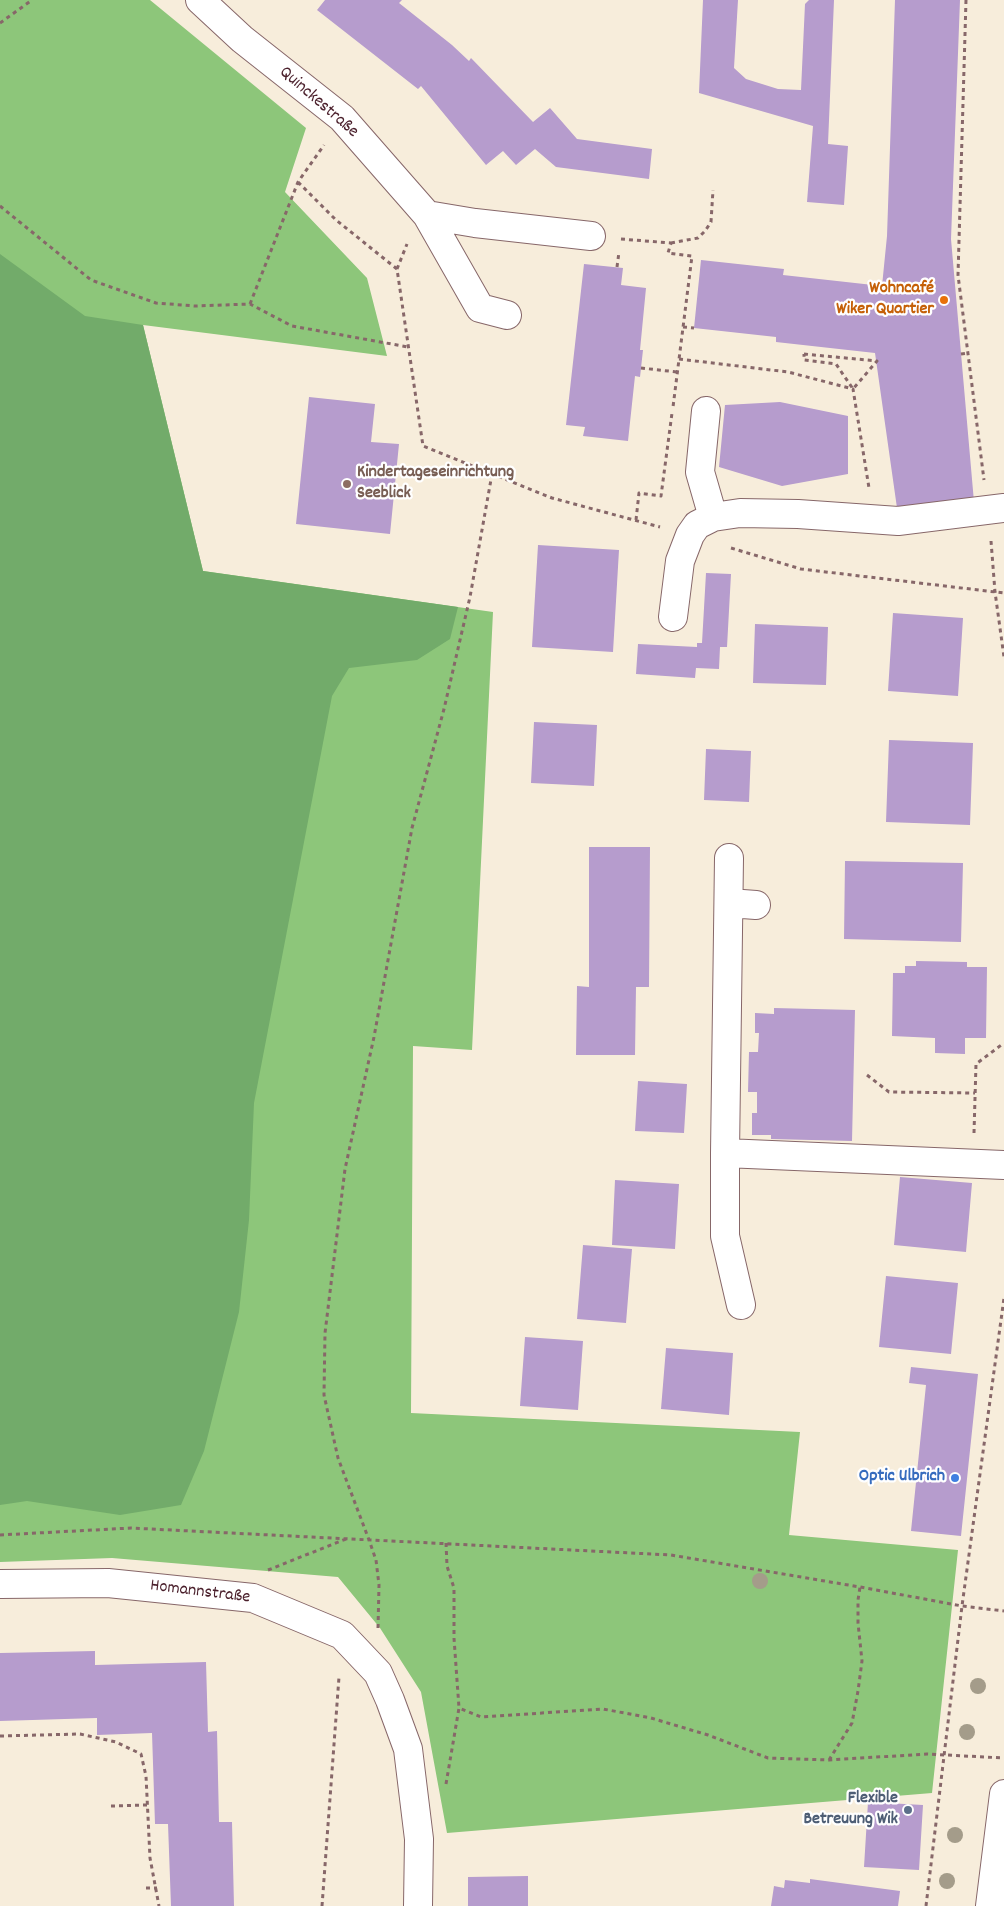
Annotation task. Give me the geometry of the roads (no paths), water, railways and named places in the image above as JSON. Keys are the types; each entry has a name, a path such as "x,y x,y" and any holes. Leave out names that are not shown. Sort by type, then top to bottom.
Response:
{"street":[{"name":"Quinckestraße","path":"203,2 242,39 342,118 424,211 480,308 507,315"},
{"path":"424,211 475,223 591,236"},
{"path":"706,411 700,472 713,516"},
{"path":"673,617 680,562 690,535 697,525 713,516 740,513 769,513 898,520 996,509"},
{"path":"730,858 725,1236 741,1305"},
{"path":"728,903 756,905"},
{"path":"725,1153 1004,1165"},
{"name":"Homannstraße","path":"0,1584 108,1583 253,1598 342,1635 378,1673 408,1749 419,1839 418,1906"},
{"path":"990,1906 1004,1794"}],"place":[{"name":"Wohncafé Wiker Quartier","path":"944,300"},
{"name":"Kindertageseinrichtung Seeblick","path":"347,484"},
{"name":"Optic Ulbrich","path":"955,1478"},
{"name":"Flexible Betreuung Wik","path":"908,1810"}]}
